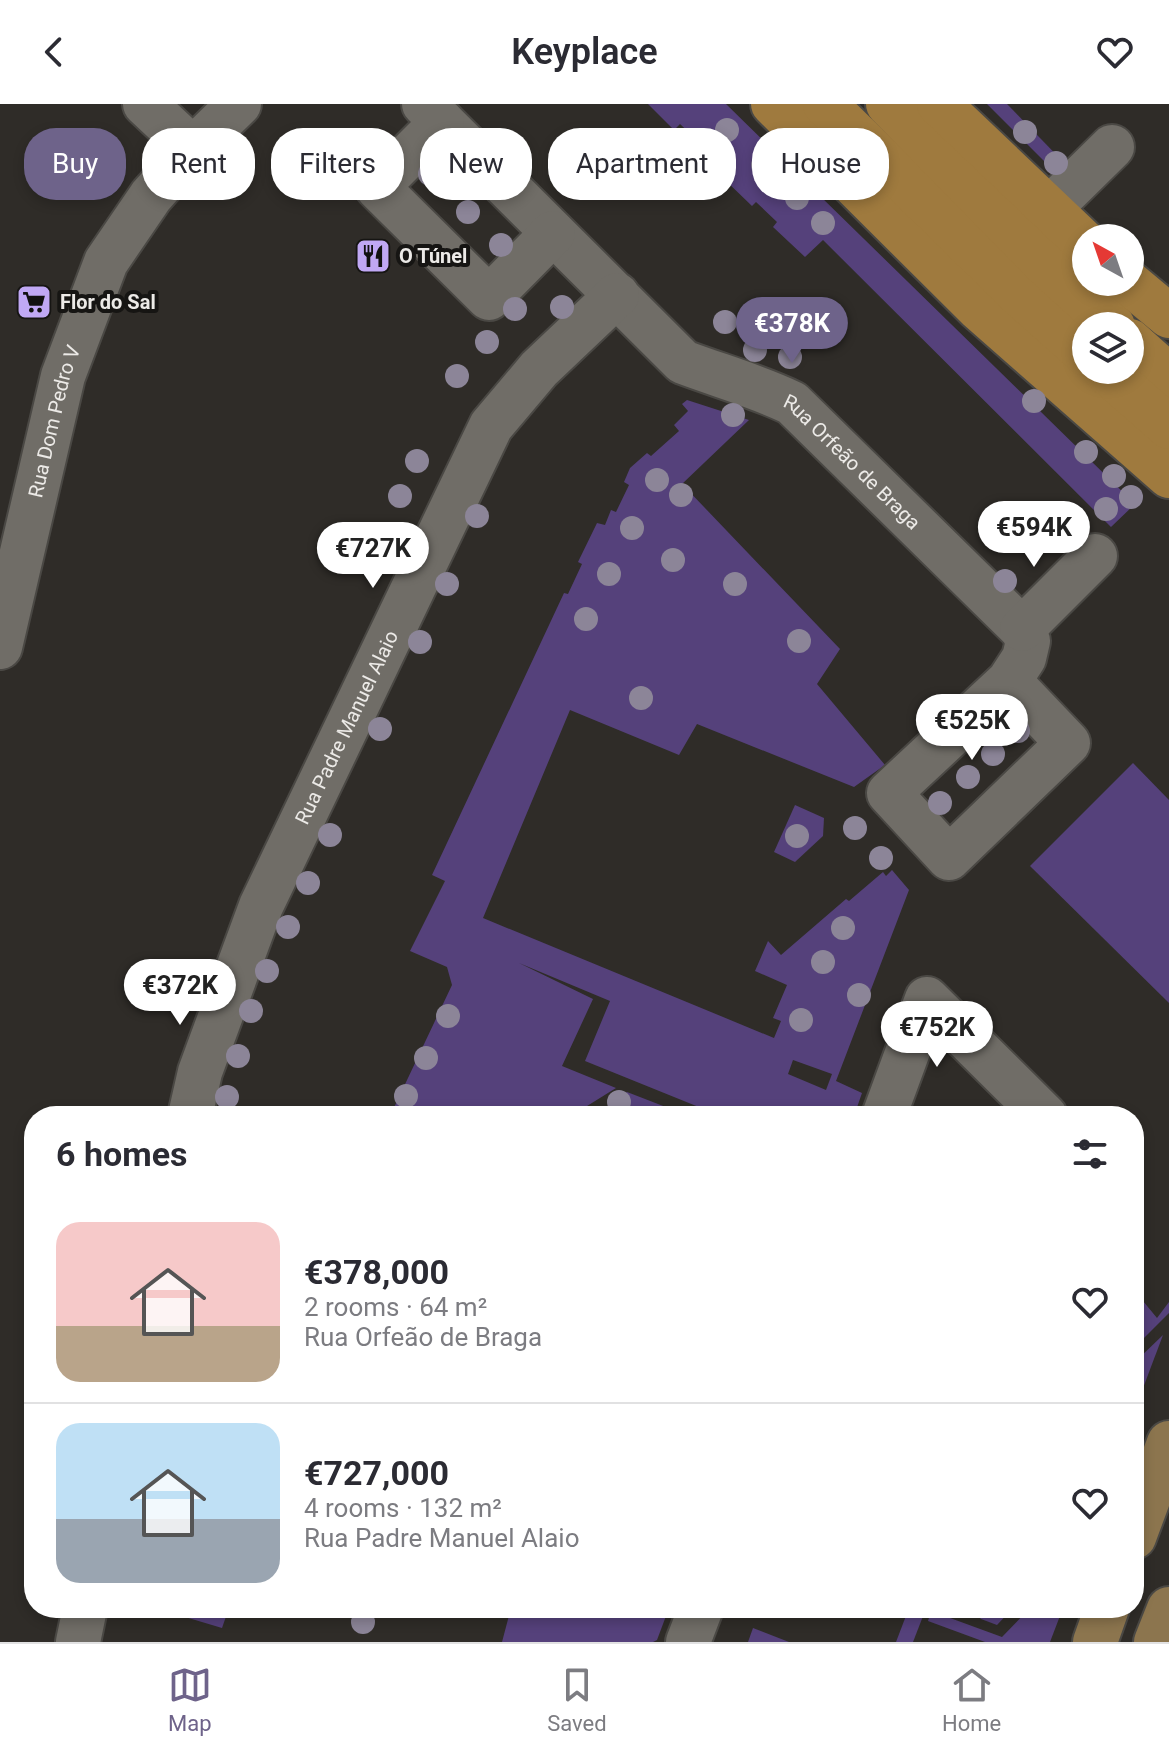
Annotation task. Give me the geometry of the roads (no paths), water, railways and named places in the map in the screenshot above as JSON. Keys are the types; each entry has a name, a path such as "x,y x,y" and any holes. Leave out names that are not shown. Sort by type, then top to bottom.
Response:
{"highway":[{"path":"773,104 978,308 1169,476"},
{"path":"825,104 1022,297 1072,342"},
{"path":"888,104 1046,265 1098,312"},
{"path":"939,104 1072,231"},
{"path":"1144,295 1169,316"},
{"path":"1144,354 1169,376"},
{"path":"1120,384 1169,427"}],"main road":[{"path":"1144,1511 1167,1450"},
{"path":"1156,1642 1169,1609"},
{"path":"1095,1642 1103,1618"}],"street":[{"path":"145,104 171,128"},
{"name":"Rua Dom Pedro V","path":"214,128 239,104"},
{"name":"Rua Orfeão de Braga","path":"553,233 489,298 377,187 433,113 683,362 759,387 792,403 1022,629"},
{"path":"1048,210 1112,147"},
{"name":"Rua Dom Pedro V","path":"0,647 63,376 106,262 148,200"},
{"name":"Rua Padre Manuel Alaio","path":"192,1106 200,1072 261,906 353,708 491,426 539,369 617,295"},
{"path":"1009,681 1068,743 949,858 889,793 928,744 1009,681 1024,658 1028,641 1022,629 1095,556"},
{"path":"888,1106 927,999 1035,1106"},
{"path":"78,1642 83,1618"},
{"path":"688,1642 697,1618"}],"place":[{"name":"O Túnel","path":"373,256"},
{"name":"Flor do Sal","path":"34,302"}]}
